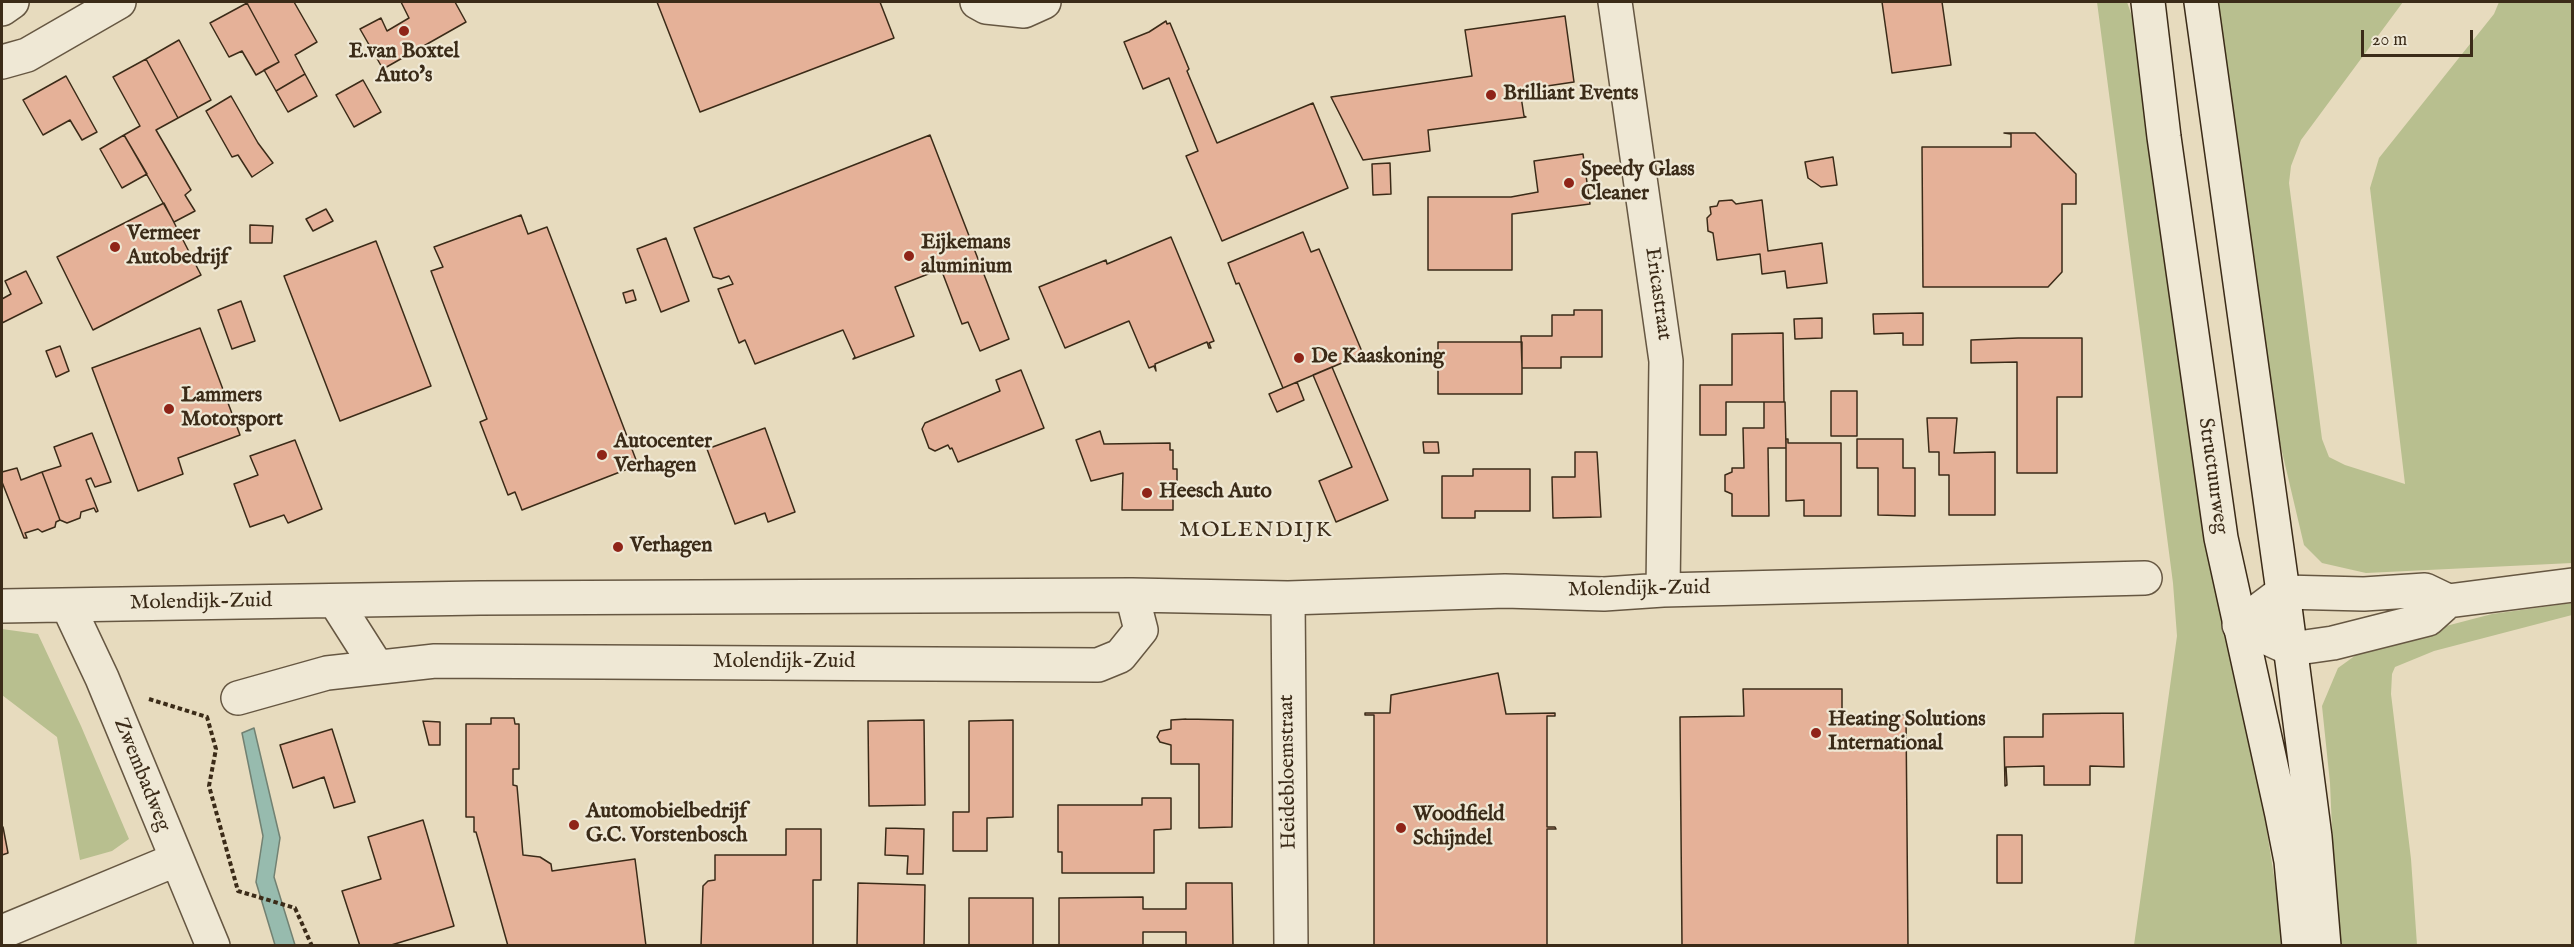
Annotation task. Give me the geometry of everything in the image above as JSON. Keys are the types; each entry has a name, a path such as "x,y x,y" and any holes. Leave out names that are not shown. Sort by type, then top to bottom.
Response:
{"street":[{"path":"2,9 12,2"},
{"path":"2,62 27,55 119,2"},
{"path":"977,2 986,7 1024,11 1044,2"},
{"name":"Ericastraat","path":"1615,2 1666,361 1663,590"},
{"name":"Structuurweg","path":"2148,2 2164,137 2221,538 2239,625 2269,748 2289,849 2299,945"},
{"path":"2201,2 2283,592 2315,837 2325,945"},
{"name":"Molendijk-Zuid","path":"2,606 1132,595 1288,598 1505,591 1604,594 1663,590 2145,578"},
{"path":"2448,601 2428,619 2333,643 2290,649 2239,625 2283,592 2364,594 2425,590 2448,601 2572,585"},
{"name":"Molendijk-Zuid","path":"238,698 327,673 435,661 1098,665 1120,656 1141,630 1132,595"},
{"name":"Heidebloemstraat","path":"1288,598 1291,945"},
{"path":"335,601 377,667"},
{"name":"Zwembadweg","path":"68,606 102,678 175,860 213,945"},
{"path":"2,932 175,860"}],"path":[{"path":"102,678 146,698 207,717 216,749 208,786 238,891 295,908 312,945"}],"green space":[{"path":"2097,2 2127,2 2142,45 2285,945 2134,945 2177,636 2173,583"},
{"path":"2218,2 2403,2 2301,140 2291,166 2289,183 2322,439 2329,457 2345,465 2405,484 2370,188 2379,158 2494,14 2499,2 2572,2 2572,563 2366,573 2322,563 2304,545 2279,439"},
{"path":"2572,603 2572,615 2434,651 2395,667 2392,674 2391,694 2411,859 2417,945 2337,945 2330,783 2322,706 2338,668 2363,650 2400,638 2492,614"},
{"path":"2,629 38,634 81,726 129,839 112,851 80,860 57,737 2,695"}],"water":[{"path":"254,728 280,838 274,877 295,945 275,945 256,882 263,836 242,733"}],"building":[{"path":"294,2 317,42 295,55 305,74 276,91 264,70 279,62 247,3"},
{"path":"401,2 455,2 466,22 383,69 360,29 381,18 387,31 409,18"},
{"path":"657,2 880,2 894,38 700,112"},
{"path":"1882,2 1942,2 1951,65 1892,73"},
{"path":"247,3 279,62 256,75 242,51 229,57 210,23"},
{"path":"1565,16 1574,82 1520,90 1526,117 1428,130 1430,151 1363,160 1331,97 1472,76 1465,30"},
{"path":"1166,21 1167,24 1170,23 1217,143 1313,103 1348,188 1222,241 1186,156 1198,151 1169,78 1143,89 1124,42 1149,32"},
{"path":"179,40 211,100 178,118 146,59"},
{"path":"146,59 178,118 156,130 191,190 185,195 195,211 174,222 124,135 140,126 113,77"},
{"path":"305,74 317,96 288,112 276,91"},
{"path":"66,76 97,132 82,140 70,120 43,135 23,100"},
{"path":"363,80 381,112 354,127 336,95"},
{"path":"231,96 258,143 273,163 252,177 238,155 232,157 206,111"},
{"path":"2004,133 2035,133 2076,174 2076,204 2062,204 2062,272 2048,287 1923,287 1922,147 2011,147 2011,134"},
{"path":"124,135 147,174 122,188 100,149"},
{"path":"930,135 1009,339 980,351 968,322 962,324 941,269 895,287 914,336 853,359 855,357 843,330 755,364 745,340 739,343 718,289 733,284 729,276 721,279 713,277 694,228"},
{"path":"1583,154 1590,204 1512,214 1512,270 1428,270 1428,197 1511,197 1538,192 1534,161"},
{"path":"1833,157 1837,185 1821,187 1808,178 1805,162"},
{"path":"1390,163 1391,194 1373,195 1372,164"},
{"path":"1732,200 1736,204 1762,200 1768,251 1822,243 1827,283 1787,288 1785,271 1762,274 1760,254 1717,260 1713,233 1708,231 1707,218 1711,214 1710,207 1717,206 1719,201"},
{"path":"164,203 201,275 93,330 57,257"},
{"path":"326,209 333,221 313,231 306,219"},
{"path":"521,215 528,234 547,227 638,465 522,510 515,492 508,495 480,422 487,419 431,271 443,267 434,247"},
{"path":"250,225 273,226 272,243 250,243"},
{"path":"1303,232 1311,252 1319,249 1363,354 1283,388 1239,283 1236,284 1228,263"},
{"path":"1171,237 1214,341 1209,343 1211,348 1207,342 1155,364 1156,371 1154,366 1149,368 1129,321 1065,348 1039,287 1106,260 1107,264"},
{"path":"666,238 689,301 661,312 637,249"},
{"path":"376,241 431,386 340,421 284,276"},
{"path":"26,271 42,303 2,323 2,299 11,294 5,281"},
{"path":"633,290 636,300 626,303 623,293"},
{"path":"241,301 255,341 232,349 218,310"},
{"path":"1574,310 1602,310 1602,357 1561,357 1561,368 1522,368 1521,336 1552,336 1552,315 1574,315"},
{"path":"1923,313 1923,345 1903,345 1903,333 1874,334 1873,314"},
{"path":"1822,318 1822,338 1795,339 1794,319"},
{"path":"200,328 240,435 178,458 183,474 138,491 92,368"},
{"path":"1783,333 1784,402 1726,402 1726,435 1700,435 1700,385 1732,385 1732,334"},
{"path":"2082,338 2082,397 2057,397 2057,473 2017,473 2017,362 1971,363 1971,340"},
{"path":"1438,342 1522,342 1522,394 1438,394"},
{"path":"60,346 69,371 56,377 46,351"},
{"path":"1332,367 1388,500 1336,522 1319,481 1352,467 1313,375"},
{"path":"1021,370 1044,428 958,462 952,448 950,449 948,445 935,451 929,448 922,429 925,423 1000,391 996,380"},
{"path":"1297,382 1304,400 1277,412 1269,394"},
{"path":"1831,391 1857,391 1857,436 1831,436"},
{"path":"1764,402 1785,402 1786,448 1768,448 1769,516 1732,516 1732,494 1725,491 1725,475 1732,472 1732,468 1744,468 1743,428 1764,428"},
{"path":"1927,418 1957,418 1954,453 1995,452 1995,515 1949,515 1949,475 1939,475 1939,452 1929,452"},
{"path":"765,428 795,512 768,522 765,513 735,524 707,449"},
{"path":"1100,431 1104,444 1170,443 1170,450 1173,450 1173,469 1177,469 1177,491 1173,491 1173,510 1122,510 1123,473 1091,481 1076,440"},
{"path":"92,433 111,482 95,487 91,478 86,480 98,511 96,512 94,508 81,512 80,518 67,523 60,520 42,472 61,466 54,447"},
{"path":"1786,439 1788,443 1841,443 1841,516 1804,516 1804,500 1786,501"},
{"path":"1857,439 1903,439 1903,468 1915,468 1915,516 1878,515 1878,468 1857,468"},
{"path":"295,440 322,509 288,523 284,515 250,527 234,484 258,475 250,456"},
{"path":"1423,442 1438,442 1439,453 1424,453"},
{"path":"1575,452 1597,452 1601,517 1553,518 1552,477 1575,477"},
{"path":"17,468 21,480 42,472 60,520 56,522 55,527 42,532 38,529 25,533 27,538 24,538 2,482 2,472"},
{"path":"1473,469 1530,469 1530,511 1475,511 1475,518 1442,518 1442,476 1473,476"},
{"path":"1498,673 1506,714 1555,713 1555,716 1547,716 1547,827 1556,829 1547,829 1547,946 1374,946 1374,715 1365,715 1365,713 1390,713 1391,695"},
{"path":"1743,689 1842,689 1842,715 1906,715 1908,945 1935,946 1682,946 1680,717 1744,716"},
{"path":"2123,713 2124,767 2090,766 2090,785 2044,785 2044,766 2006,767 2007,785 2005,786 2004,737 2043,737 2043,714"},
{"path":"491,718 514,718 515,724 519,724 519,769 513,769 513,785 517,786 523,855 540,857 551,864 552,871 635,859 646,946 508,946 476,832 474,832 474,817 466,817 466,724 491,724"},
{"path":"924,720 925,805 869,806 868,721"},
{"path":"1013,720 1013,817 987,818 987,851 953,851 953,812 969,812 969,721"},
{"path":"1171,720 1233,720 1232,827 1199,828 1199,764 1171,764 1171,745 1160,742 1157,737 1160,731 1171,729"},
{"path":"423,721 440,722 440,745 429,745"},
{"path":"332,729 355,802 334,808 324,777 293,788 280,745"},
{"path":"1142,798 1171,798 1171,829 1154,830 1154,873 1062,873 1062,852 1058,852 1058,805 1142,805"},
{"path":"423,820 454,926 388,946 360,946 342,891 381,879 368,837"},
{"path":"2,828 8,853 2,855"},
{"path":"886,828 924,829 923,874 907,874 908,856 885,855"},
{"path":"786,829 821,829 821,880 813,880 813,946 701,946 703,886 708,881 715,880 715,855 786,855"},
{"path":"1997,835 2022,835 2022,883 1997,883"},
{"path":"858,883 925,885 924,946 857,946"},
{"path":"1186,883 1232,883 1233,946 1186,946 1186,932 1143,932 1143,946 1059,946 1059,898 1143,897 1143,909 1186,909"},
{"path":"969,898 1033,898 1033,946 969,946"}],"place":[{"name":"E.van Boxtel Auto's","path":"404,31"},
{"name":"Brilliant Events","path":"1491,95"},
{"name":"Speedy Glass Cleaner","path":"1569,183"},
{"name":"Vermeer Autobedrijf","path":"115,247"},
{"name":"Eijkemans aluminium","path":"909,256"},
{"name":"De Kaaskoning","path":"1299,358"},
{"name":"Lammers Motorsport","path":"169,409"},
{"name":"Autocenter Verhagen","path":"602,455"},
{"name":"Heesch Auto","path":"1147,493"},
{"name":"Verhagen","path":"618,547"},
{"name":"Heating Solutions International","path":"1816,733"},
{"name":"Automobielbedrijf G.C. Vorstenbosch","path":"574,825"},
{"name":"Woodfield Schijndel","path":"1401,828"}],"district":[{"name":"MOLENDIJK","path":"1256,531"}]}
